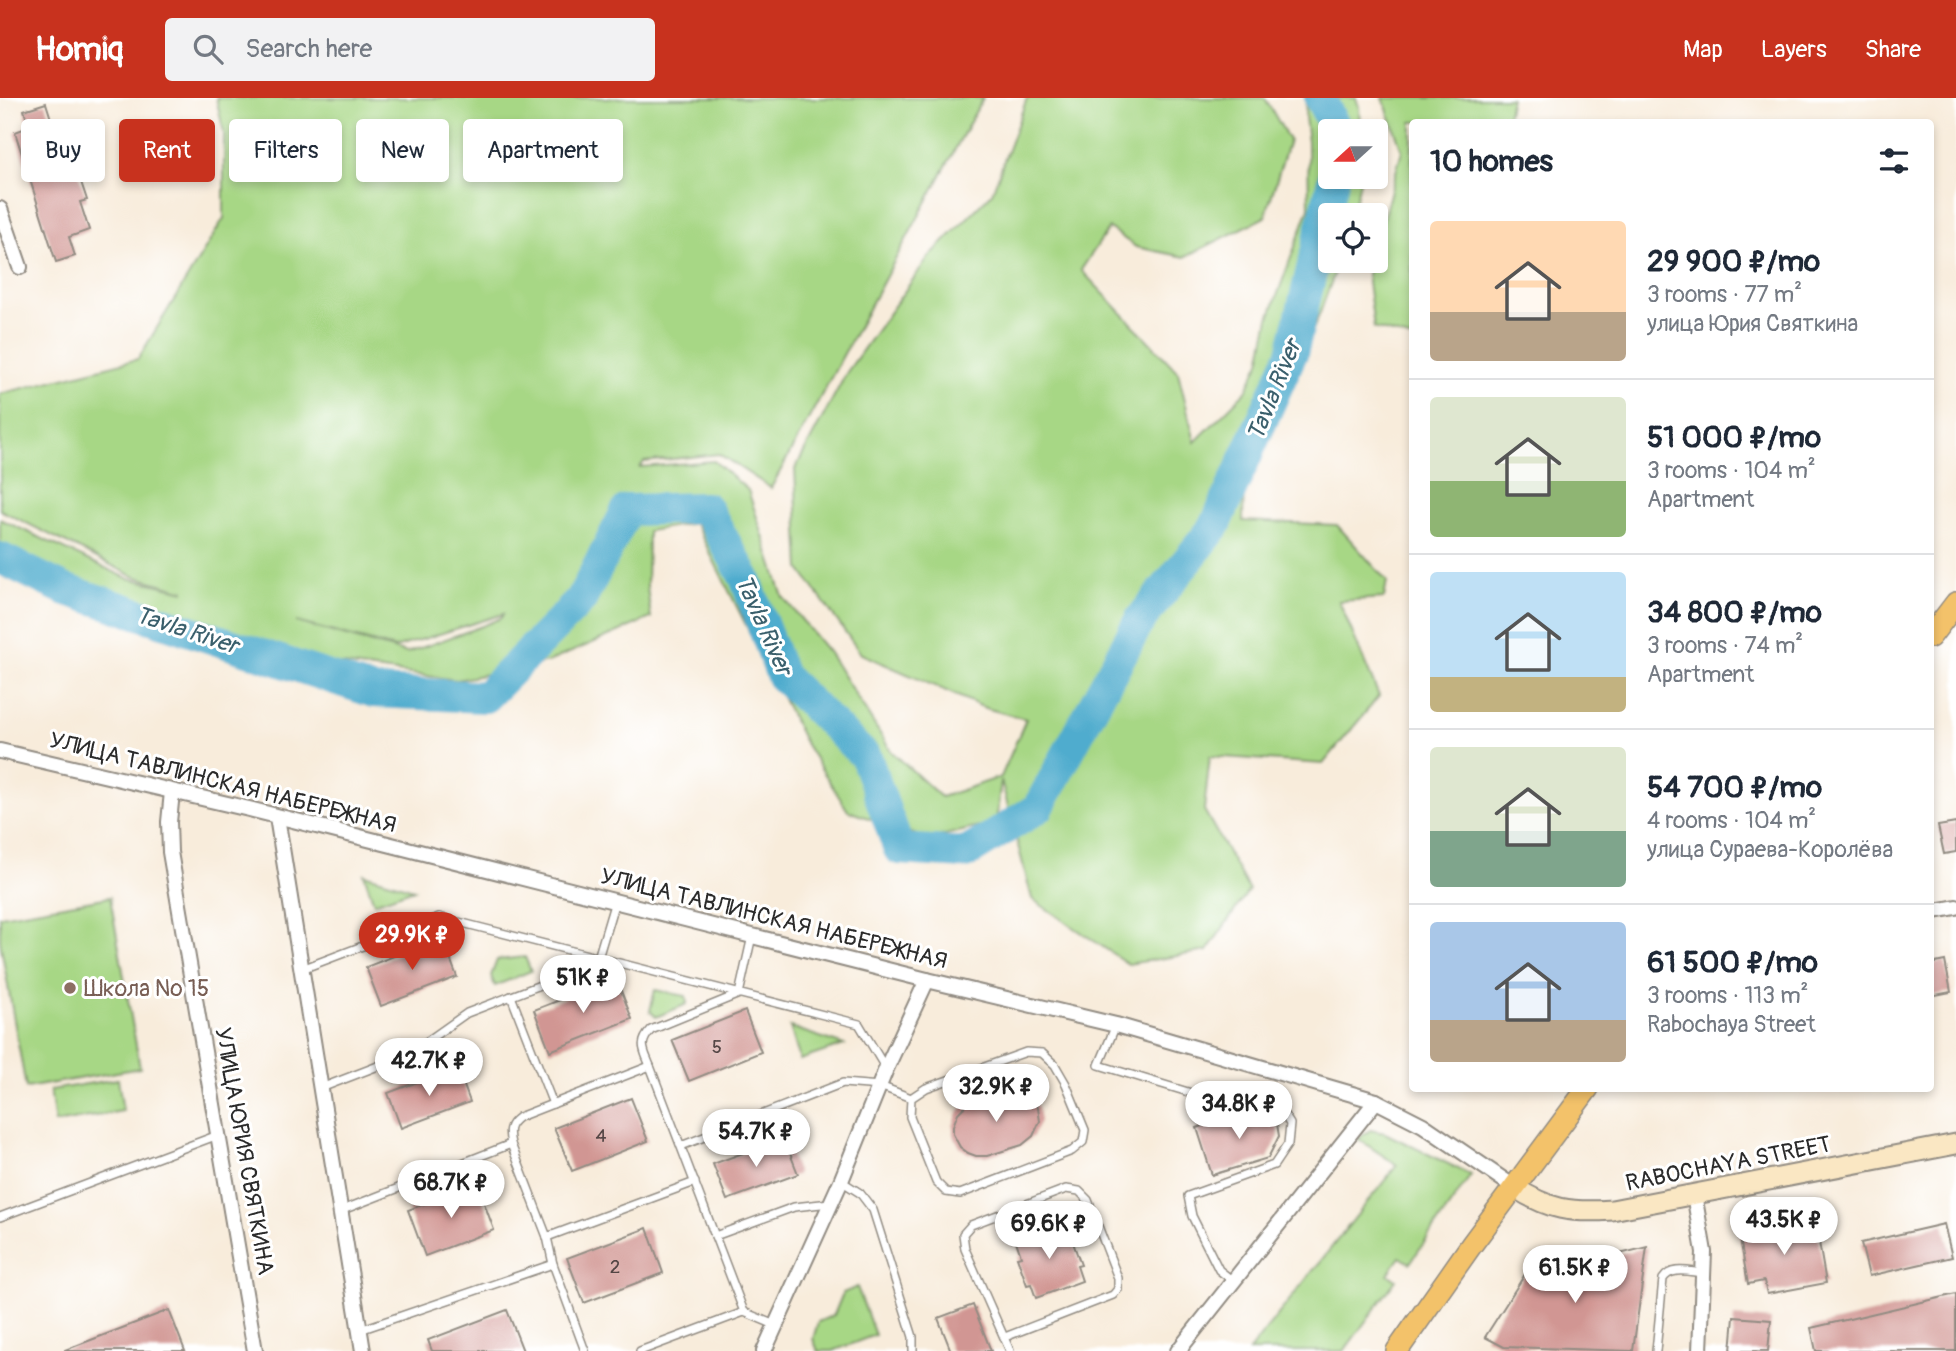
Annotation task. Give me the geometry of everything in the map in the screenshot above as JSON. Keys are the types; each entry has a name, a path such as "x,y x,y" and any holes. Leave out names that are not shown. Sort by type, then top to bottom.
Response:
{"main road":[{"path":"1934,632 1956,603"},
{"path":"1397,1351 1472,1244 1585,1092"}],"street":[{"path":"0,209 20,267"},
{"name":"УЛИЦА ТАВЛИНСКАЯ НАБЕРЕЖНАЯ","path":"0,751 1116,1024 1376,1101 1423,1125 1514,1187"},
{"name":"УЛИЦА ЮРИЯ СВЯТКИНА","path":"172,792 170,852 255,1351"},
{"path":"277,817 363,1351"},
{"path":"1934,911 1956,907"},
{"path":"764,1351 841,1181 886,1069 928,980"},
{"path":"1178,1351 1376,1101"},
{"name":"RABOCHAYA STREET","path":"1514,1187 1535,1202 1561,1210 1612,1210 1956,1144"},
{"path":"1694,1194 1702,1239 1704,1273 1700,1351"}],"lane":[{"path":"320,1088 409,1054 467,1013 581,968 598,958 615,901"},
{"path":"301,969 439,917 859,1024 886,1069"},
{"path":"739,994 752,936"},
{"path":"739,994 651,1030 643,1038 642,1047 744,1312"},
{"path":"512,996 553,1104"},
{"path":"1116,1024 1099,1065 1221,1102 1255,1097 1276,1102 1290,1125 1288,1144 1274,1165 1188,1196 1192,1216 1219,1270 1233,1281"},
{"path":"1026,1052 1042,1053 1055,1065 1066,1084 1085,1130 1083,1142 1072,1151 960,1194 946,1192 936,1182 910,1117 911,1098 926,1088 1026,1052"},
{"path":"585,1351 508,1131 510,1123 519,1117 650,1066"},
{"path":"681,1146 843,1083 880,1086 911,1098"},
{"path":"0,1217 219,1135"},
{"path":"340,1211 511,1144"},
{"path":"841,1181 860,1193 873,1210 913,1337 913,1351"},
{"path":"547,1237 695,1182"},
{"path":"1005,1337 1113,1295 1118,1289 1118,1278 1088,1200 1079,1191 1066,1189 971,1225 963,1234 965,1249 1010,1351"},
{"path":"715,1236 794,1207 831,1203"},
{"path":"360,1331 553,1264"},
{"path":"1656,1351 1665,1274 1671,1271 1704,1273"},
{"path":"640,1351 744,1312 775,1325"}],"green space":[{"path":"216,98 983,98 771,488 719,454 644,462 640,467 714,461 748,490 783,597 829,653 891,751 941,797 1001,777 1026,719 985,708 861,654 800,569 795,469 847,372 929,257 992,193 1027,98 1265,98 1289,140 1265,217 1185,257 1136,247 1109,228 1081,270 1178,372 1195,442 1246,391 1260,362 1269,318 1309,208 1306,98 1356,98 1360,119 1318,119 1318,189 1358,189 1355,203 1318,203 1318,273 1335,273 1268,436 1245,435 1243,521 1337,525 1387,581 1384,598 1339,601 1379,696 1323,764 1210,756 1204,810 1249,890 1207,951 1128,964 1032,899 1001,780 996,823 928,839 848,811 805,743 695,523 648,531 647,587 651,618 548,662 457,680 336,664 145,630 0,570 0,519 127,578 185,591 133,576 0,510 0,394 138,359 224,218 224,133","holes":["503,614 501,618 407,653 296,622 395,648"]},
{"path":"1383,98 1511,98 1507,119 1409,119 1409,338 1374,328 1367,274 1388,273 1387,203 1402,150"},
{"path":"364,874 414,889 374,903"},
{"path":"110,897 140,1068 26,1088 0,941 0,916"},
{"path":"525,957 531,971 495,986 491,976 497,960"},
{"path":"655,990 686,996 687,1004 656,1017 650,1011"},
{"path":"790,1027 844,1045 800,1060"},
{"path":"118,1079 123,1111 55,1123 50,1090"},
{"path":"1370,1130 1385,1133 1471,1175 1410,1263 1400,1257 1388,1274 1396,1280 1344,1351 1249,1351 1397,1165 1358,1139"},
{"path":"857,1287 875,1335 833,1351 818,1351 813,1339 818,1322 834,1315 843,1293"}],"building":[{"path":"46,103 51,119 27,119 24,110"},
{"path":"21,130 21,151 15,132"},
{"path":"31,182 81,182 87,200 80,202 89,230 69,237 75,256 56,262"},
{"path":"1956,823 1956,852 1944,854 1938,826"},
{"path":"442,937 457,977 381,1006 366,967"},
{"path":"1945,961 1951,992 1934,995 1934,963"},
{"path":"616,978 632,1019 550,1051 534,1010"},
{"path":"745,1011 761,1052 689,1081 672,1040"},
{"path":"457,1067 470,1102 401,1128 388,1093"},
{"path":"1011,1089 1031,1097 1038,1108 1040,1121 1033,1136 1022,1145 987,1156 976,1156 960,1147 953,1134 958,1113 966,1105"},
{"path":"631,1098 648,1141 572,1171 554,1128"},
{"path":"1253,1110 1266,1112 1277,1124 1279,1136 1268,1158 1212,1175 1197,1128"},
{"path":"784,1138 798,1174 727,1200 713,1164"},
{"path":"477,1184 494,1230 425,1256 408,1210"},
{"path":"1815,1219 1826,1283 1767,1294 1764,1281 1748,1284 1739,1233"},
{"path":"1062,1224 1067,1238 1071,1237 1081,1265 1077,1266 1082,1281 1036,1298 1031,1284 1027,1285 1017,1257 1021,1256 1016,1241"},
{"path":"1944,1224 1952,1257 1869,1276 1861,1243"},
{"path":"647,1228 663,1273 584,1303 567,1258"},
{"path":"1647,1247 1633,1351 1504,1347 1485,1337 1536,1257 1596,1260"},
{"path":"1956,1294 1956,1351 1816,1351 1811,1328"},
{"path":"973,1305 991,1351 951,1351 938,1318"},
{"path":"169,1310 185,1351 65,1351 65,1350"},
{"path":"507,1310 523,1351 432,1351 428,1340"},
{"path":"1734,1317 1771,1320 1768,1351 1731,1351"}],"waterway":[{"name":"Tavla River","path":"1320,98 1331,119"},
{"name":"Tavla River","path":"0,558 64,589 374,692 485,697 581,600 627,510 706,508 745,578 782,676 866,757 899,849 966,853 1038,808 1140,620 1215,526 1292,353 1331,189"}],"place":[{"name":"Школа № 15","path":"70,988"}]}
